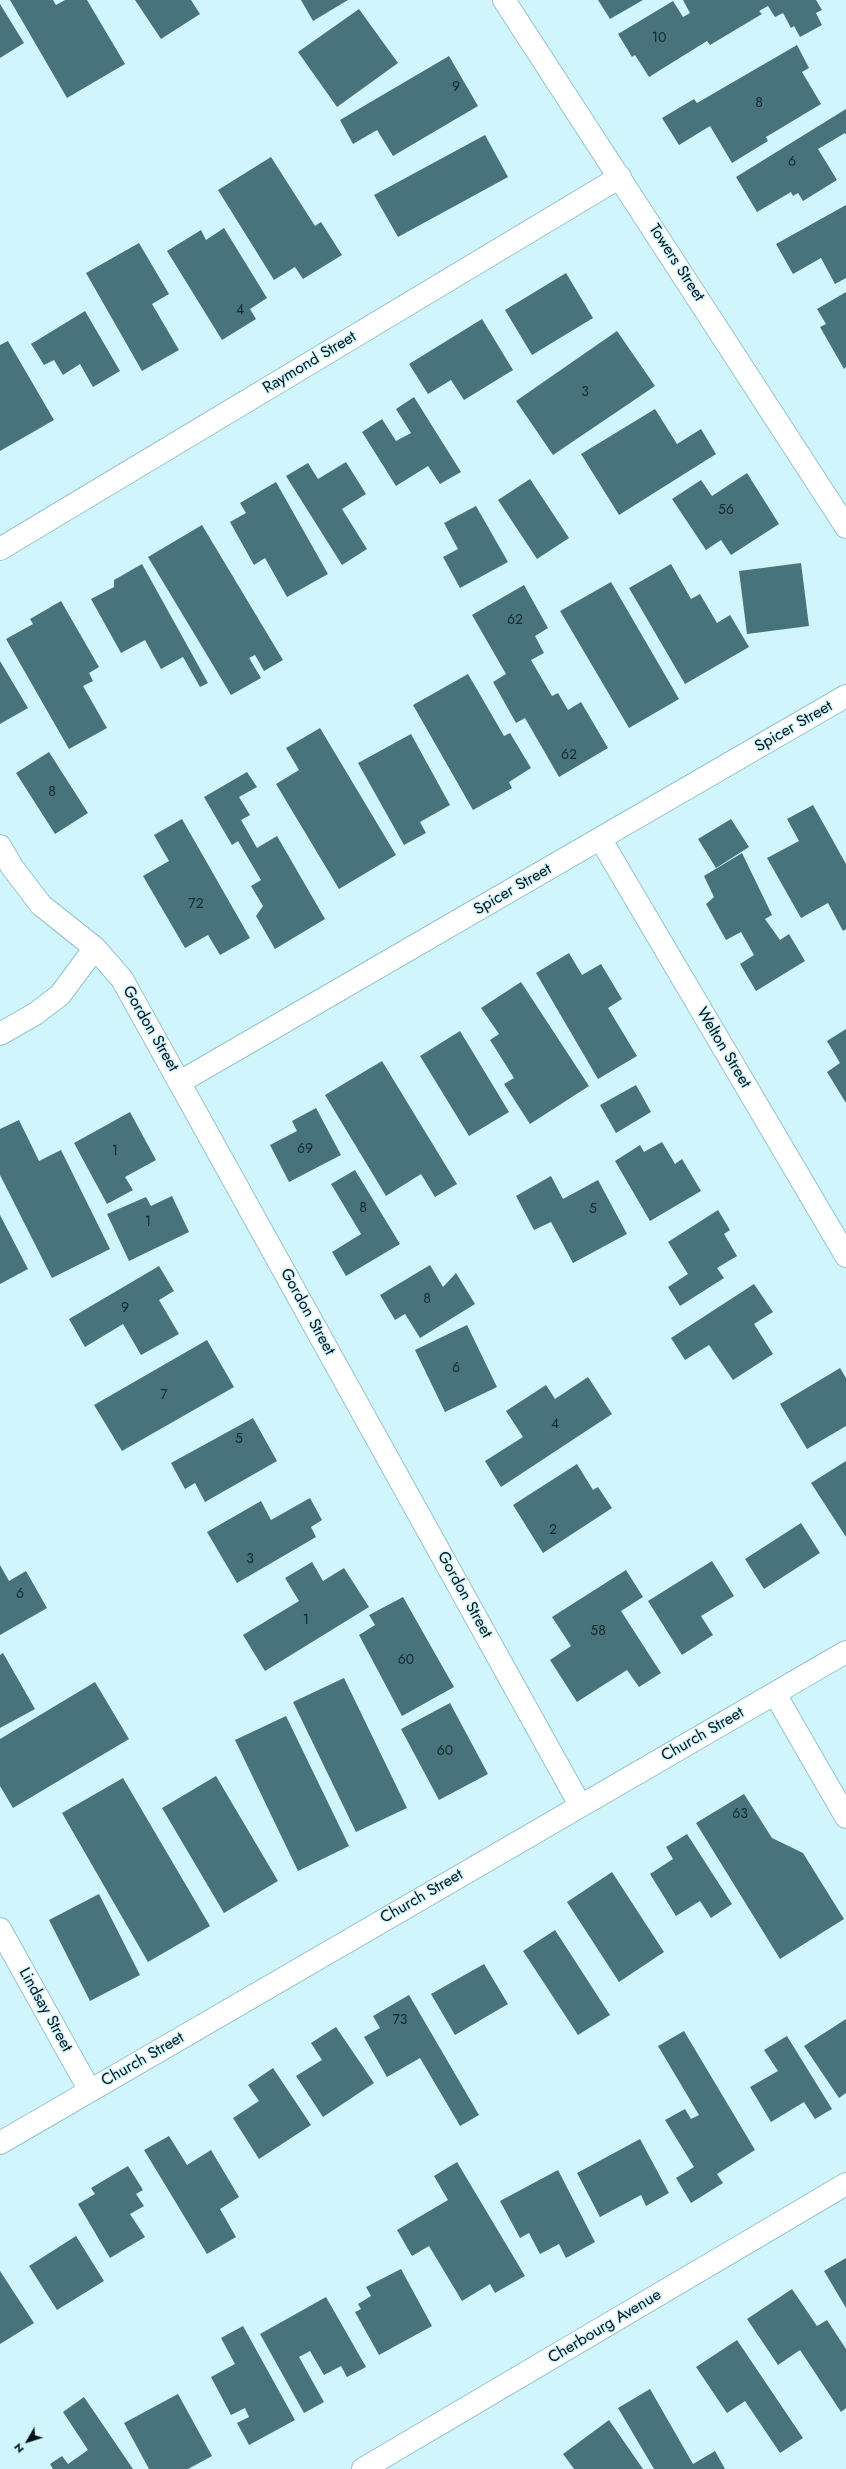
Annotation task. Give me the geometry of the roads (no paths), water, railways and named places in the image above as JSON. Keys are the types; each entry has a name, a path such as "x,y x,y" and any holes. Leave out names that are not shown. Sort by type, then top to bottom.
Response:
{"street":[{"name":"Towers Street","path":"504,0 846,526"},
{"name":"Raymond Street","path":"0,549 620,177"},
{"name":"Spicer Street","path":"180,1082 601,840 846,696"},
{"name":"Welton Street","path":"601,840 846,1256"},
{"name":"Gordon Street","path":"0,846 16,872 41,905 95,948 122,979 580,1804"},
{"path":"0,1034 35,1014 60,995 95,948"},
{"name":"Church Street","path":"0,2143 580,1804 775,1694 846,1652"},
{"path":"775,1694 846,1817"},
{"name":"Lindsay Street","path":"0,1929 90,2091"},
{"name":"Cherbourg Avenue","path":"363,2469 846,2184"}]}
